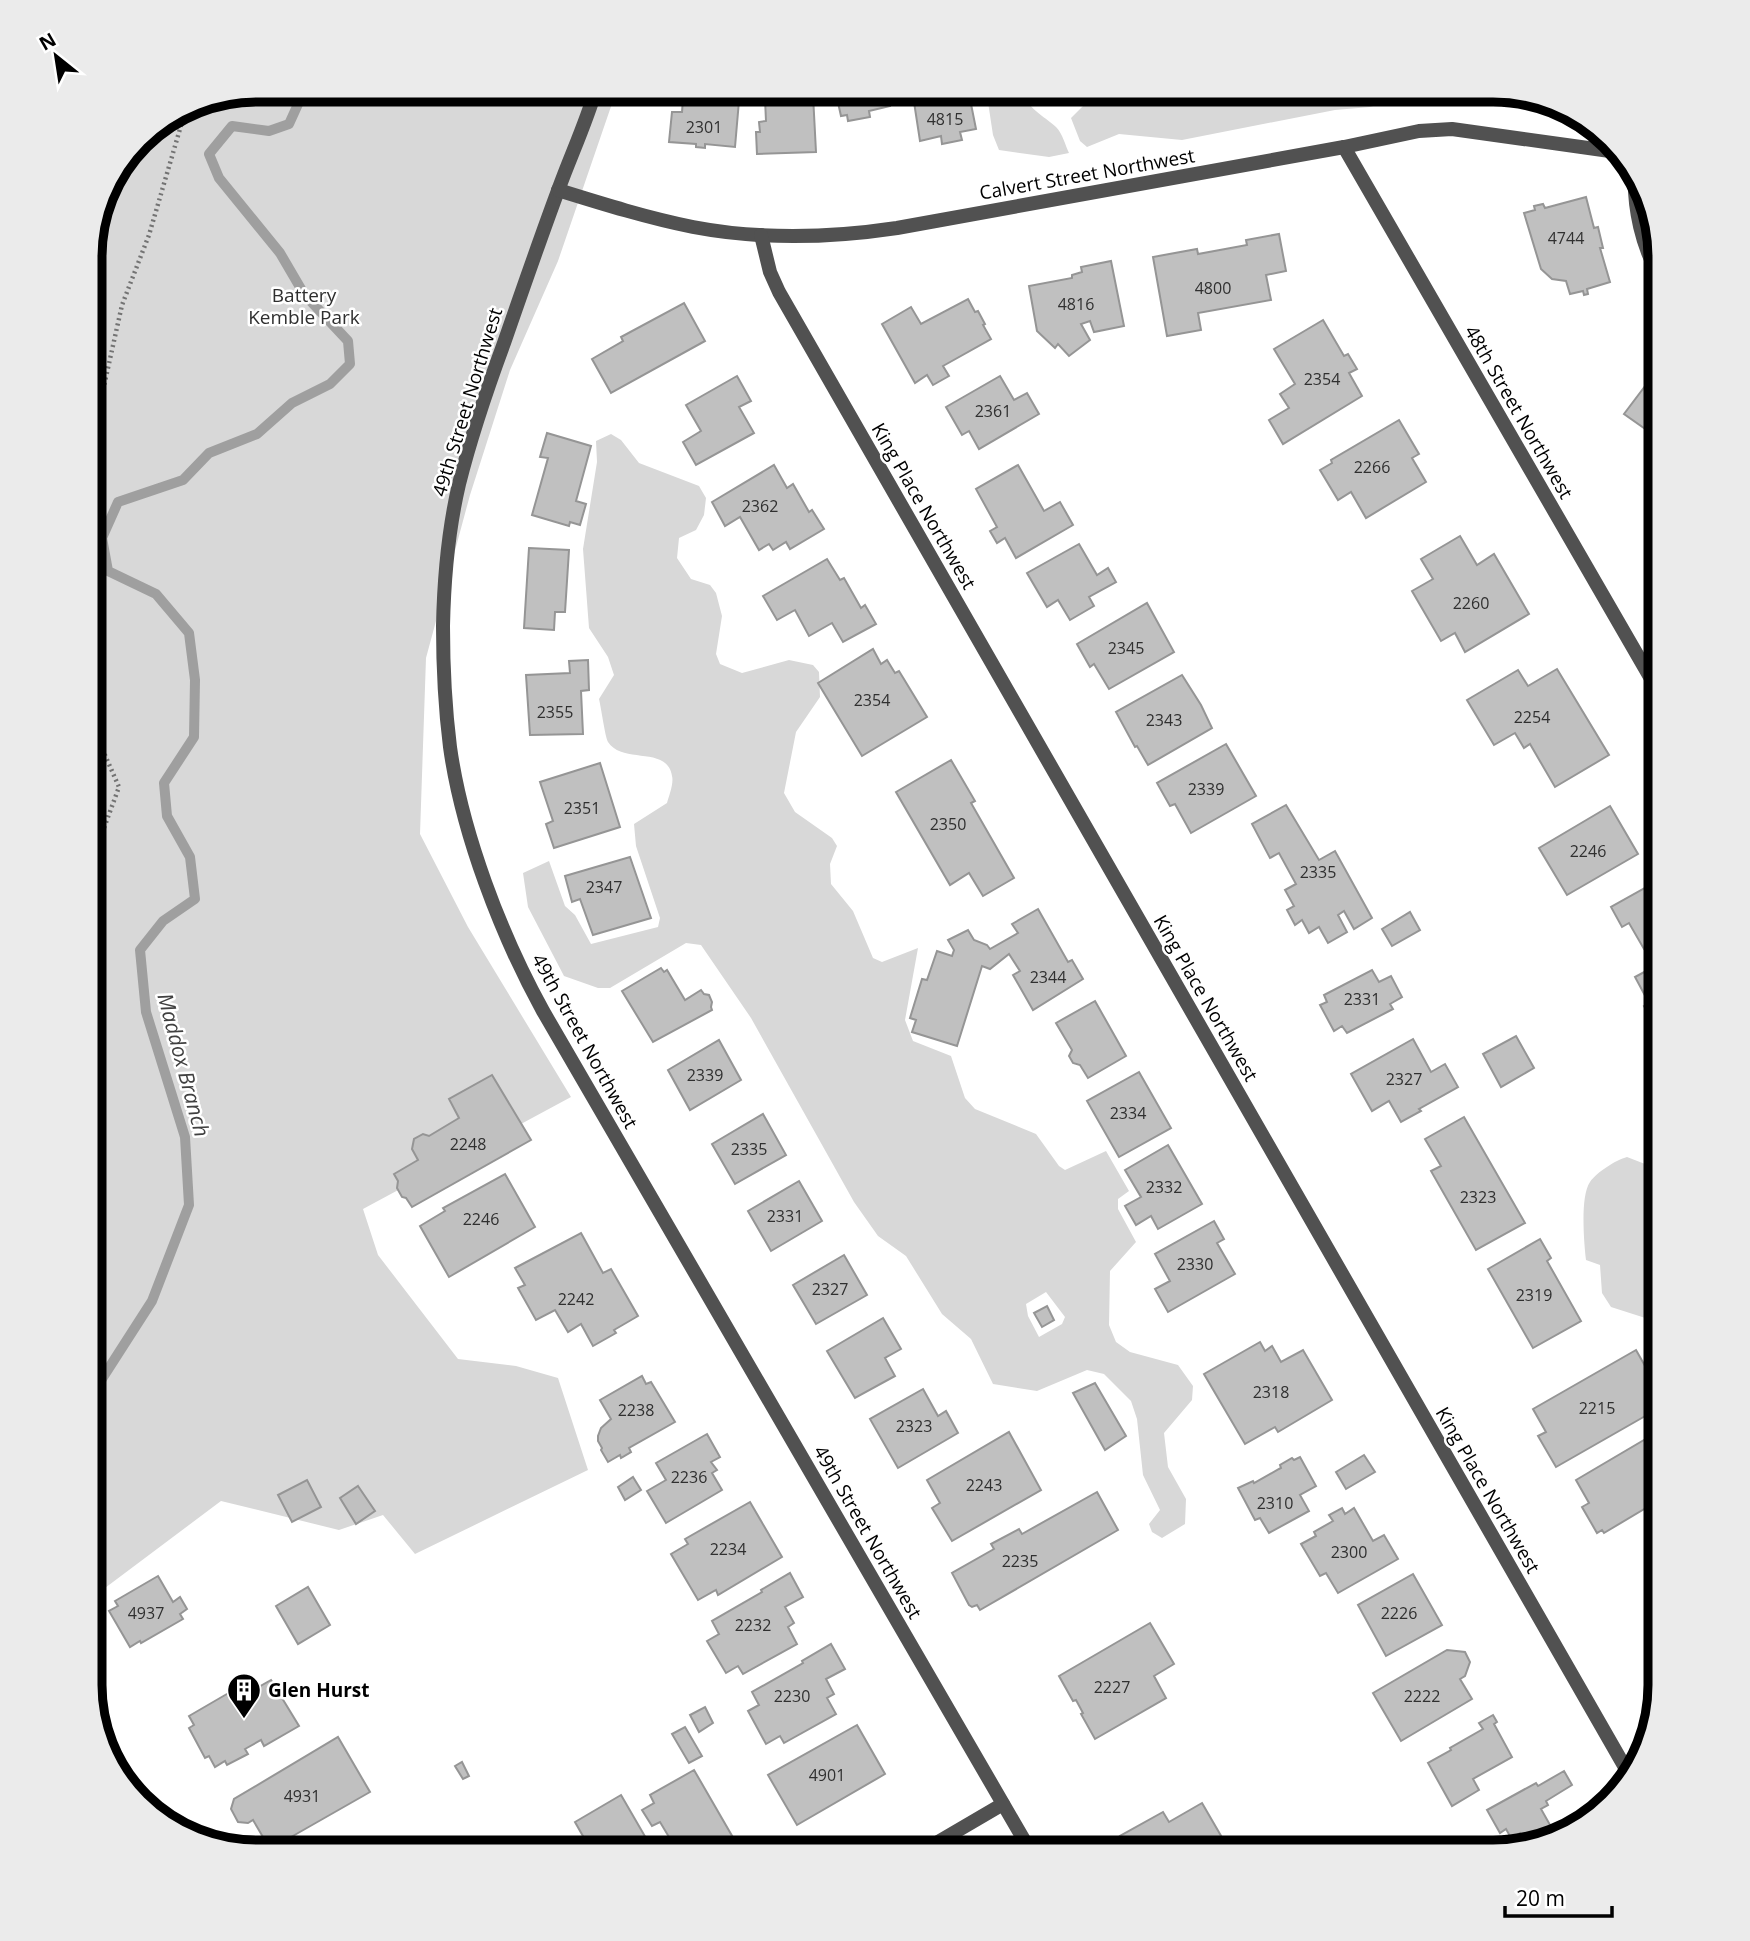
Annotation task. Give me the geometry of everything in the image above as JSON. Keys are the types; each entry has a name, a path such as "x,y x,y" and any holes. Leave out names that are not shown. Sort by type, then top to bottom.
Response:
{"street":[{"name":"49th Street Northwest","path":"591,102 496,364 460,482 449,536 443,652 450,748 463,812 495,904 543,1011 1024,1840"},
{"name":"Calvert Street Northwest","path":"558,191 695,227 761,235 814,236 897,229 1419,131 1452,129 1606,151"},
{"name":"48th Street Northwest","path":"1345,147 1648,673"},
{"path":"1636,197 1648,249"},
{"name":"King Place Northwest","path":"761,235 770,272 779,292 1625,1767"},
{"path":"942,1840 1003,1804"}],"path":[{"path":"102,395 122,305 149,235 183,120"},
{"path":"102,748 119,787 102,833"}],"green space":[{"name":"Battery Kemble Park","path":"613,102 558,261 510,370 470,495 426,658 420,834 468,927 571,1097 363,1209 378,1255 458,1359 516,1366 558,1378 588,1470 415,1554 383,1515 339,1530 221,1501 102,1590 104,226 122,179 147,147 179,122 226,104"},
{"path":"988,102 1028,102 1056,127 1069,153 1049,157 999,150 993,135"},
{"path":"1387,102 1182,140 1119,134 1087,147 1080,141 1071,118 1085,104"},
{"path":"611,434 621,440 639,463 699,486 706,498 704,515 696,530 679,538 677,558 691,579 710,585 716,593 722,616 716,654 720,664 742,673 789,660 813,665 819,672 820,697 796,732 784,793 795,812 832,838 837,846 830,864 831,884 853,911 873,958 882,962 918,948 905,1020 913,1041 951,1056 965,1098 975,1109 1036,1134 1059,1166 1065,1170 1106,1151 1129,1191 1118,1199 1118,1209 1136,1242 1110,1271 1109,1325 1116,1342 1130,1352 1178,1365 1193,1386 1192,1400 1164,1433 1168,1467 1186,1499 1185,1524 1162,1538 1152,1532 1149,1524 1160,1510 1143,1475 1137,1419 1131,1401 1104,1374 1087,1370 1037,1391 993,1384 971,1339 942,1314 906,1256 878,1236 854,1202 751,1018 701,945 686,943 610,988 598,988 564,976 528,907 523,873 549,861 565,906 575,915 591,944 658,927 660,918 636,846 634,824 667,803 672,776 662,761 624,753 608,742 599,699 614,675 608,657 589,628 583,549 597,462 596,441","holes":["1046,1292 1065,1317 1062,1324 1039,1337 1028,1316 1026,1304"]},
{"path":"1627,1157 1648,1167 1648,1319 1611,1307 1602,1293 1600,1265 1586,1260 1583,1220 1587,1189 1593,1178"}],"building":[{"path":"683,102 739,102 735,147 705,144 705,148 696,147 696,144 669,142 672,112 682,112"},
{"path":"765,102 813,102 816,152 757,154 756,132 760,132 759,122 766,121"},
{"path":"838,102 889,102 890,106 869,111 870,117 848,121 847,115 841,116"},
{"path":"914,102 971,102 976,129 960,132 962,140 942,144 941,136 920,141"},
{"path":"1586,197 1594,228 1598,227 1603,248 1600,248 1610,282 1587,289 1588,294 1584,295 1583,291 1570,294 1566,281 1552,279 1541,269 1524,213 1535,210 1534,206 1543,204 1545,208"},
{"path":"1279,234 1286,271 1266,275 1271,300 1198,313 1201,330 1167,336 1153,257 1197,249 1198,254 1247,245 1246,240"},
{"path":"1111,261 1124,326 1094,332 1090,321 1081,324 1090,340 1069,356 1058,344 1055,348 1037,331 1029,286 1072,278 1072,275 1082,272 1081,267"},
{"path":"968,299 975,312 978,311 991,339 943,366 949,376 933,385 927,375 915,383 882,324 911,307 921,324"},
{"path":"684,303 705,341 611,393 592,359 623,341 621,337"},
{"path":"1323,320 1344,356 1348,354 1357,369 1349,373 1362,396 1283,444 1269,420 1289,408 1280,394 1295,384 1274,349"},
{"path":"737,376 751,401 739,407 754,433 696,465 683,442 701,431 686,405"},
{"path":"1000,376 1014,400 1027,393 1039,414 979,449 969,431 962,435 946,407"},
{"path":"1648,382 1648,431 1624,414"},
{"path":"1399,420 1419,454 1412,458 1426,482 1366,518 1351,492 1338,500 1320,470 1332,463 1331,460"},
{"path":"547,433 591,446 576,501 586,504 580,525 570,522 569,526 532,515 548,458 540,457"},
{"path":"774,465 787,488 793,484 809,512 812,510 824,529 790,549 786,542 773,550 769,544 759,550 740,517 725,526 712,502"},
{"path":"1018,465 1044,511 1060,502 1073,525 1016,558 1005,538 997,543 990,531 997,527 976,489"},
{"path":"1460,536 1477,565 1494,554 1529,614 1465,652 1455,633 1441,641 1412,591 1433,579 1421,559"},
{"path":"1079,544 1097,575 1108,568 1116,582 1089,597 1094,606 1070,620 1058,600 1047,607 1027,573"},
{"path":"529,548 569,550 565,612 555,612 554,630 524,628"},
{"path":"827,559 840,580 844,578 861,608 865,605 876,624 843,642 832,623 809,636 795,610 777,620 763,596"},
{"path":"1147,603 1174,652 1109,689 1094,664 1090,667 1077,644"},
{"path":"873,649 881,664 887,660 895,673 899,671 927,717 862,756 818,683"},
{"path":"588,660 589,690 581,691 583,734 530,735 526,675 570,673 569,661"},
{"path":"1557,669 1609,755 1555,787 1530,744 1524,748 1515,733 1494,745 1467,700 1518,670 1528,686"},
{"path":"1182,675 1212,728 1148,765 1116,712"},
{"path":"1226,744 1256,796 1191,833 1175,804 1170,806 1157,783"},
{"path":"951,760 975,801 971,803 1014,878 983,896 969,873 950,885 896,792"},
{"path":"600,763 620,827 554,848 546,824 553,821 540,782"},
{"path":"1286,805 1319,860 1335,851 1372,918 1354,929 1344,911 1338,915 1347,932 1328,943 1319,927 1309,933 1302,920 1295,925 1287,910 1294,906 1285,890 1296,884 1279,853 1270,858 1252,824"},
{"path":"1610,806 1638,854 1567,895 1539,848"},
{"path":"630,857 651,918 593,935 580,899 572,902 565,876"},
{"path":"1648,886 1648,947 1644,949 1629,923 1622,927 1611,907"},
{"path":"1038,909 1068,962 1072,960 1083,979 1033,1010 1013,975 1020,971 1009,954 990,969 982,966 957,1046 912,1032 916,1020 910,1018 922,979 927,980 937,951 952,956 954,950 948,940 968,930 974,940 990,949 1018,933 1012,924"},
{"path":"1410,912 1420,930 1392,946 1382,929"},
{"path":"661,968 664,972 667,970 685,1000 701,990 709,995 712,1010 653,1042 622,991"},
{"path":"1372,970 1379,982 1391,976 1402,997 1390,1004 1393,1009 1347,1033 1342,1026 1334,1031 1320,1005 1327,1002 1324,995"},
{"path":"1648,970 1648,1001 1635,977"},
{"path":"1095,1001 1126,1056 1088,1078 1080,1065 1073,1063 1069,1056 1072,1050 1056,1023"},
{"path":"1516,1036 1534,1068 1501,1087 1483,1054"},
{"path":"1413,1039 1431,1072 1445,1064 1458,1087 1401,1122 1389,1101 1372,1111 1351,1074"},
{"path":"719,1040 741,1080 690,1110 668,1070"},
{"path":"1139,1072 1171,1128 1119,1157 1087,1101"},
{"path":"492,1075 531,1140 412,1207 397,1188 398,1181 394,1174 418,1160 412,1149 414,1139 423,1134 429,1136 459,1118 449,1099"},
{"path":"763,1114 786,1155 735,1184 712,1144"},
{"path":"1464,1117 1525,1223 1476,1250 1431,1171 1441,1166 1425,1139"},
{"path":"1168,1145 1202,1204 1158,1229 1151,1216 1136,1225 1125,1206 1141,1197 1125,1170"},
{"path":"505,1174 535,1227 449,1277 420,1226 445,1211 443,1208"},
{"path":"799,1181 822,1221 771,1251 748,1211"},
{"path":"1214,1221 1224,1239 1217,1243 1235,1274 1168,1312 1155,1289 1170,1281 1155,1254"},
{"path":"581,1233 603,1273 611,1269 638,1316 593,1346 581,1324 568,1332 555,1310 536,1320 518,1288 525,1285 515,1268"},
{"path":"1540,1239 1551,1258 1547,1261 1581,1321 1533,1348 1488,1269"},
{"path":"844,1255 867,1295 816,1324 793,1285"},
{"path":"1047,1306 1054,1320 1042,1327 1034,1313"},
{"path":"883,1318 901,1349 885,1358 895,1376 855,1398 827,1351"},
{"path":"1260,1342 1265,1351 1272,1346 1281,1362 1303,1350 1332,1400 1278,1432 1275,1427 1245,1444 1204,1374"},
{"path":"1636,1350 1648,1371 1648,1414 1556,1467 1538,1436 1546,1432 1533,1409"},
{"path":"642,1376 646,1384 651,1382 675,1422 629,1448 631,1452 621,1458 620,1455 608,1462 601,1450 598,1436 601,1428 611,1419 600,1400"},
{"path":"1095,1383 1126,1436 1105,1450 1073,1393"},
{"path":"923,1389 938,1416 946,1411 958,1433 898,1468 870,1419"},
{"path":"1009,1432 1041,1490 952,1541 932,1508 940,1503 927,1480"},
{"path":"707,1434 720,1457 711,1462 717,1470 712,1473 722,1490 666,1523 647,1491 666,1480 656,1463"},
{"path":"1648,1438 1648,1507 1604,1533 1602,1530 1597,1533 1582,1507 1589,1503 1576,1480"},
{"path":"1364,1455 1375,1472 1346,1489 1336,1472"},
{"path":"1300,1457 1316,1486 1300,1495 1309,1511 1269,1533 1260,1518 1255,1520 1238,1488 1253,1481 1254,1483 1281,1468 1280,1465 1292,1458 1294,1460"},
{"path":"633,1477 641,1490 625,1500 618,1487"},
{"path":"307,1480 321,1507 292,1522 278,1495"},
{"path":"358,1486 375,1511 356,1524 340,1498"},
{"path":"1097,1492 1118,1530 980,1610 977,1605 969,1605 952,1573 994,1549 991,1544 1019,1529 1022,1534"},
{"path":"750,1502 782,1557 718,1595 716,1590 698,1600 671,1554 688,1544 685,1539"},
{"path":"1342,1508 1345,1514 1354,1508 1373,1541 1384,1535 1398,1559 1338,1593 1326,1573 1320,1576 1301,1544 1316,1536 1314,1532 1333,1521 1329,1515"},
{"path":"790,1573 803,1597 785,1607 794,1623 788,1627 797,1644 743,1674 738,1666 726,1673 707,1641 719,1634 712,1621"},
{"path":"1413,1574 1442,1625 1386,1656 1358,1605"},
{"path":"158,1576 173,1602 180,1597 187,1609 180,1614 183,1619 130,1647 109,1611 118,1606 115,1601"},
{"path":"308,1587 330,1625 298,1644 276,1606"},
{"path":"1150,1623 1174,1664 1154,1676 1166,1698 1095,1739 1076,1700 1073,1701 1059,1676"},
{"path":"831,1644 845,1669 826,1679 834,1694 827,1698 836,1714 784,1743 780,1736 766,1744 748,1711 759,1705 752,1692"},
{"path":"1447,1650 1465,1652 1470,1662 1465,1676 1460,1679 1472,1699 1401,1741 1373,1693"},
{"name":"Glen Hurst","path":"271,1680 299,1726 264,1746 261,1740 245,1749 248,1754 227,1765 225,1761 215,1767 209,1756 205,1758 189,1728 194,1725 189,1716 232,1691 243,1696"},
{"path":"705,1707 713,1723 699,1732 690,1715"},
{"path":"1493,1715 1497,1722 1494,1724 1512,1757 1473,1779 1479,1790 1452,1806 1428,1763 1483,1729 1479,1723"},
{"path":"857,1725 885,1774 797,1825 768,1775"},
{"path":"685,1727 702,1756 689,1763 672,1734"},
{"path":"338,1737 370,1792 286,1840 265,1840 253,1820 248,1823 238,1822 231,1809 234,1799"},
{"path":"462,1762 469,1776 463,1779 455,1766"},
{"path":"694,1770 734,1840 671,1840 660,1822 652,1826 642,1810 654,1803 650,1795"},
{"path":"1564,1771 1572,1785 1546,1801 1548,1805 1541,1809 1550,1825 1548,1829 1522,1837 1520,1833 1511,1838 1506,1829 1500,1833 1487,1810 1536,1783 1538,1786"},
{"path":"621,1795 647,1840 585,1840 575,1822"},
{"path":"1202,1803 1223,1840 1122,1840 1120,1836 1163,1812 1169,1822"}],"waterway":[{"name":"Maddox Branch","path":"102,538 118,502 183,480 209,453 257,434 292,403 330,384 350,364 348,341 304,294 280,253 219,178 209,154 232,126 269,131 289,124 299,102"},
{"name":"Maddox Branch","path":"102,538 108,571 156,594 189,633 195,680 194,737 164,783 167,816 190,857 195,899 163,921 140,950 146,1012 185,1137 189,1205 152,1301 102,1379"}],"place":[{"name":"Glen Hurst","path":"244,1720"}]}
